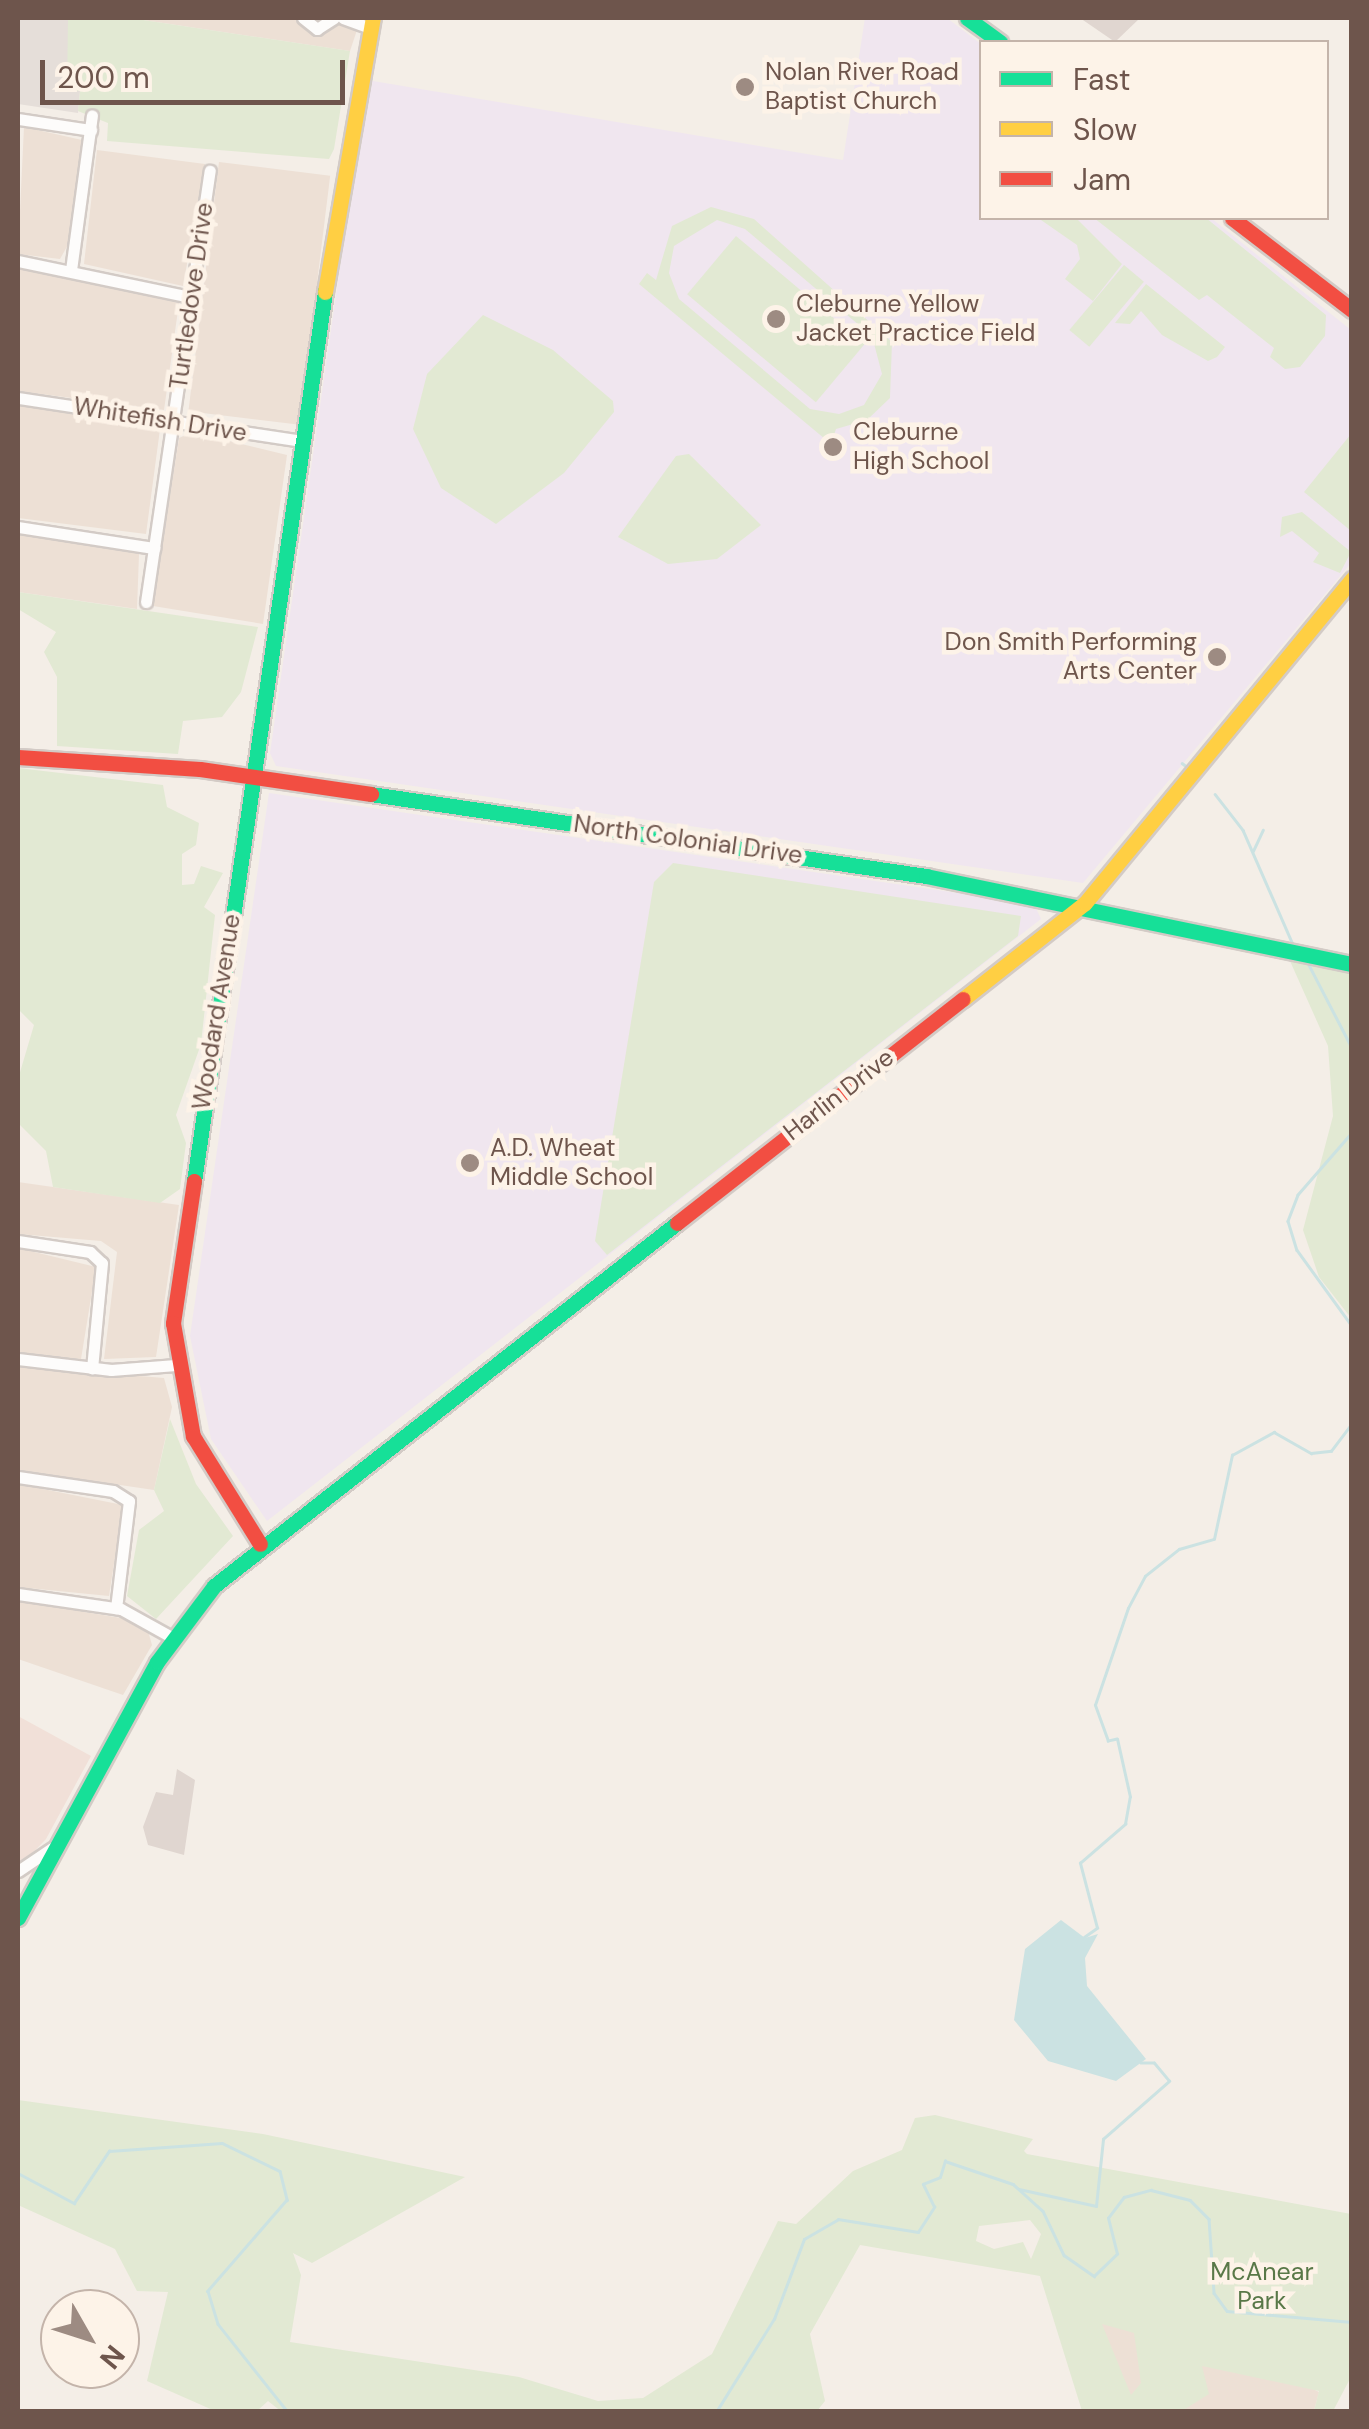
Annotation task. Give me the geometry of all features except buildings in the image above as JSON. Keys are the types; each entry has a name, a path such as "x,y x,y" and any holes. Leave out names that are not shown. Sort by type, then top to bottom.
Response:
{"street":[{"path":"303,18 318,28 334,18"},
{"path":"343,18 370,22"},
{"path":"967,18 997,40"},
{"name":"Woodard Avenue","path":"260,1544 200,1455 176,1365 179,1280 302,441 370,22"},
{"path":"71,270 92,115"},
{"path":"18,119 91,130"},
{"name":"Turtledove Drive","path":"146,602 210,171"},
{"path":"1235,220 1352,310"},
{"path":"18,260 191,297"},
{"name":"Whitefish Drive","path":"18,398 302,441"},
{"path":"18,527 154,548"},
{"name":"Harlin Drive","path":"260,1544 1086,903 1352,579"},
{"name":"North Colonial Drive","path":"18,757 252,776 1086,903 1210,939 1352,964"},
{"path":"18,1241 90,1252 102,1263 92,1369"},
{"path":"18,1359 92,1369 176,1365"},
{"path":"18,1477 113,1491 129,1502 116,1608"},
{"path":"18,1918 23,1895 56,1845 172,1638 260,1544"},
{"path":"18,1594 116,1608 172,1638"},
{"path":"18,1871 56,1845"}],"shaded area":[{"path":"18,18 70,18 67,90 80,91 78,113 18,104"},
{"path":"130,18 361,18 350,51"},
{"name":"Cleburne High School","path":"865,18 947,18 979,42 979,220 1214,220 1351,330 1351,563 1083,883 276,766 270,753 367,80 843,160"},
{"path":"24,127 82,140 73,236 60,259 18,254"},
{"path":"97,150 205,164 183,286 84,264"},
{"path":"219,162 330,176 300,425 188,411"},
{"path":"18,267 179,303 164,410 18,391"},
{"path":"18,405 160,429 146,534 18,518"},
{"path":"192,432 287,455 263,624 153,606 179,438"},
{"path":"18,534 139,554 137,609 18,592"},
{"name":"A.D. Wheat Middle School","path":"269,793 1034,904 1041,919 267,1521 211,1439 190,1336"},
{"path":"18,1182 179,1205 156,1357 104,1359 117,1252 101,1241 18,1234"},
{"path":"18,1248 96,1267 81,1359 18,1352"},
{"path":"18,1366 164,1378 172,1407 154,1490 18,1470"},
{"path":"18,1484 123,1505 109,1596 18,1587"},
{"path":"18,1601 121,1618 148,1631 152,1645 123,1695 18,1659"},
{"path":"18,1716 91,1756 46,1839 18,1868"},
{"path":"1075,2321 1184,2324 1319,2392 1314,2411 1095,2411"}],"green space":[{"path":"68,18 130,18 350,51 329,159 107,141 108,123 78,111 80,91 67,90"},
{"path":"711,207 754,219 892,342 890,398 867,420 836,429 831,444 639,284 647,273 656,280 672,226","holes":["717,220 745,229 872,336 882,374 864,405 839,414 810,409 679,299 669,273 674,246"]},
{"path":"1041,220 1078,220 1122,264 1093,301 1065,279 1080,259 1077,245"},
{"path":"1097,220 1208,220 1326,315 1325,336 1300,367 1285,369 1270,357 1274,348 1207,295 1199,300"},
{"name":"Cleburne Yellow Jacket Practice Field","path":"736,236 865,344 816,402 687,294"},
{"path":"1124,265 1144,282 1089,347 1069,330"},
{"path":"1146,284 1225,347 1217,357 1208,361 1162,335 1141,311 1130,324 1115,323"},
{"path":"483,315 553,350 613,401 614,412 564,473 496,524 441,488 413,429 427,374"},
{"path":"1351,434 1351,531 1304,492"},
{"path":"689,454 761,525 717,559 668,564 618,537 676,456"},
{"path":"1302,512 1351,552 1340,573 1313,562 1319,553 1292,531 1280,537 1282,517"},
{"path":"18,592 258,627 241,692 222,717 183,721 178,754 57,746 57,677 44,652 56,632 18,609"},
{"path":"18,768 163,785 167,807 199,823 196,845 182,854 182,885 194,884 201,866 223,873 204,907 215,915 201,1044 176,1115 186,1143 180,1189 160,1203 53,1187 46,1151 18,1123 18,1079 34,1025 18,1009"},
{"path":"673,863 1021,916 1018,936 607,1255 595,1241 654,882"},
{"path":"1290,961 1351,970 1351,1318 1319,1277 1303,1230 1333,1116 1328,1046"},
{"path":"170,1419 196,1484 233,1536 156,1619 127,1596 139,1530 164,1511 154,1490"},
{"name":"McAnear Park","path":"18,2100 263,2134 465,2177 312,2263 293,2253 301,2275 290,2342 519,2377 598,2401 643,2398 712,2354 778,2221 796,2224 853,2171 902,2150 915,2118 935,2115 1033,2139 1024,2151 1027,2154 1351,2214 1351,2377 1333,2411 1314,2411 1319,2391 1202,2366 1209,2394 1182,2411 1082,2411 1040,2276 860,2245 810,2334 825,2401 817,2411 282,2412 268,2401 257,2411 215,2411 147,2381 168,2292 136,2289 115,2249 18,2205","holes":["1030,2220 1041,2234 1031,2259 1023,2242 994,2249 976,2241 979,2226","1102,2324 1134,2333 1141,2383 1131,2395"]}],"water":[{"path":"1061,1920 1085,1938 1098,1934 1085,1958 1087,1986 1146,2059 1116,2081 1048,2061 1014,2020 1025,1949"}],"waterway":[{"path":"1182,763 1186,766"},
{"path":"1215,794 1243,830 1294,947"},
{"path":"1253,851 1263,830"},
{"path":"1308,963 1352,1048"},
{"path":"1352,1133 1298,1195 1288,1221 1297,1250 1352,1326"},
{"path":"1084,1937 1097,1928 1080,1863 1125,1824 1130,1797 1117,1739 1108,1741 1095,1705 1128,1608 1145,1576 1179,1549 1214,1539 1232,1455 1274,1432 1311,1453 1331,1451 1352,1423"},
{"path":"1019,2189 1096,2206 1103,2139 1169,2081 1154,2063 1141,2063"},
{"path":"18,2173 74,2203 109,2151 222,2143 280,2171 287,2200 208,2291 218,2324 288,2412"},
{"path":"716,2412 774,2319 804,2239 838,2219 918,2232 934,2207 923,2184 940,2177 945,2161 1013,2184 1043,2211 1064,2255 1094,2276 1117,2254 1108,2218 1124,2197 1151,2190 1190,2200 1209,2219 1214,2293 1227,2311 1352,2322"}],"traffic: fast":[{"path":"967,18 997,40"},
{"path":"194,1181 325,292"},
{"path":"371,794 926,876 1352,964"},
{"path":"18,1918 157,1662 214,1586 677,1223"}],"traffic: slow":[{"path":"325,292 373,18"},
{"path":"963,999 1085,903 1352,579"}],"traffic: jam":[{"path":"1235,220 1352,310"},
{"path":"18,757 200,769 371,794"},
{"path":"677,1223 963,999"},
{"path":"194,1181 173,1323 193,1436 260,1544"}],"place":[{"name":"Nolan River Road Baptist Church","path":"745,87"},
{"name":"Cleburne Yellow Jacket Practice Field","path":"776,319"},
{"name":"Cleburne High School","path":"833,447"},
{"name":"Don Smith Performing Arts Center","path":"1217,657"},
{"name":"A.D. Wheat Middle School","path":"470,1163"}]}
